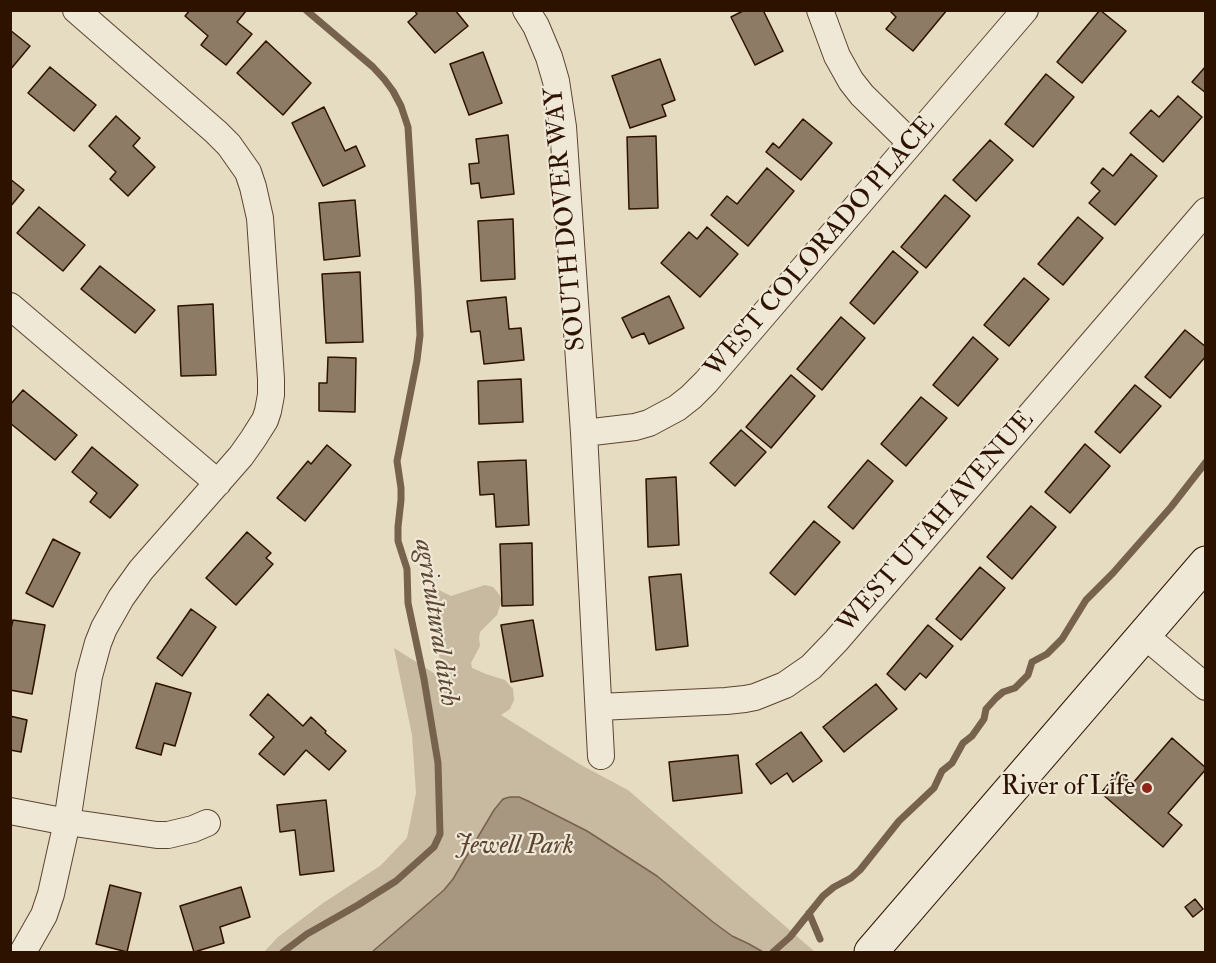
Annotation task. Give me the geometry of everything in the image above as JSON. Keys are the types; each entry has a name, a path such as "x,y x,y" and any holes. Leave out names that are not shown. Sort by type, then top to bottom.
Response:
{"main road":[{"path":"871,952 1206,563"}],"street":[{"path":"23,952 44,915 51,894 68,822 89,676 104,628 121,598 141,570 241,456 258,432 268,411 271,395 262,241 258,203 248,172 229,145 194,112 76,10"},
{"name":"SOUTH DOVER WAY","path":"526,10 536,26 549,57 556,81 563,127 584,433 601,756"},
{"path":"820,10 837,56 851,81 911,144"},
{"name":"WEST COLORADO PLACE","path":"584,433 635,427 649,423 677,408 691,397 1025,10"},
{"name":"WEST UTAH AVENUE","path":"599,707 746,699 785,685 811,666 844,632 1206,211"},
{"path":"10,306 218,483"},
{"path":"1144,635 1206,687"},
{"path":"10,811 157,835 168,835 207,823"}],"green space":[{"name":"Jewell Park","path":"485,585 493,587 502,600 497,615 480,632 480,646 471,663 472,668 505,680 513,689 514,700 510,709 501,715 581,765 628,790 815,952 264,952 278,937 323,903 380,866 407,838 416,793 412,735 394,648 448,682 439,656 439,629 430,613 425,596 427,588 435,588 451,596"}],"shaded area":[{"path":"519,797 587,831 657,876 732,936 763,952 372,952 444,890 453,879 494,810 503,799"}],"building":[{"path":"190,10 245,10 237,22 252,34 226,65 201,45 208,36 185,16"},
{"path":"414,10 455,10 468,26 435,53 408,22 417,14"},
{"path":"745,10 763,10 783,51 755,65 731,17"},
{"path":"889,10 947,10 913,51 886,29 896,17"},
{"path":"1100,10 1126,31 1082,83 1057,62"},
{"path":"10,30 30,46 10,70"},
{"path":"266,41 311,83 283,115 237,73"},
{"path":"483,52 502,103 469,115 450,64"},
{"path":"660,59 675,100 662,105 666,116 630,128 612,76"},
{"path":"1206,66 1206,93 1192,82"},
{"path":"50,67 96,105 74,131 28,93"},
{"path":"1046,74 1074,97 1033,147 1005,124"},
{"path":"1178,96 1202,117 1163,162 1130,133 1151,110 1159,117"},
{"path":"324,107 345,151 356,146 365,166 323,186 292,123"},
{"path":"116,116 140,138 133,146 155,167 128,196 110,179 116,172 89,146"},
{"path":"803,119 832,143 801,180 766,152 773,143 779,148"},
{"path":"508,135 514,194 481,198 479,183 471,184 469,164 479,163 476,139"},
{"path":"656,136 658,208 629,209 627,137"},
{"path":"990,140 1013,160 976,201 953,180"},
{"path":"1131,154 1157,176 1115,225 1089,203 1100,191 1091,183 1103,168 1113,176"},
{"path":"767,168 794,191 748,246 711,215 727,196 737,204"},
{"path":"10,179 24,190 10,207"},
{"path":"945,195 970,216 926,268 901,247"},
{"path":"355,200 360,256 324,260 319,203"},
{"path":"39,207 85,245 63,271 17,233"},
{"path":"1078,217 1103,238 1063,285 1038,264"},
{"path":"513,219 515,279 481,281 478,221"},
{"path":"707,227 738,254 700,297 661,263 689,232 697,239"},
{"path":"893,251 918,272 874,324 850,303"},
{"path":"100,266 155,310 135,333 81,289"},
{"path":"360,272 363,342 326,343 322,274"},
{"path":"1024,278 1049,299 1009,346 984,325"},
{"path":"669,296 684,328 649,344 644,333 632,338 622,318"},
{"path":"506,297 509,329 521,328 524,360 484,364 480,331 471,332 467,301"},
{"path":"213,304 216,375 181,376 178,306"},
{"path":"841,317 865,338 822,390 797,369"},
{"path":"1185,330 1206,347 1206,356 1170,398 1145,377"},
{"path":"973,337 998,359 958,406 933,385"},
{"path":"328,357 356,358 355,412 319,411 319,383 327,383"},
{"path":"791,375 815,396 771,448 746,427"},
{"path":"521,379 523,422 479,424 478,381"},
{"path":"1135,385 1161,406 1120,453 1095,432"},
{"path":"23,390 77,435 55,460 10,423 10,405"},
{"path":"921,397 947,418 906,466 881,444"},
{"path":"741,430 766,452 735,486 710,463"},
{"path":"1085,444 1110,466 1070,513 1045,492"},
{"path":"327,445 351,465 305,521 277,498 308,461 311,464"},
{"path":"92,447 138,485 110,518 90,502 97,493 72,472"},
{"path":"526,460 529,525 496,527 494,494 480,495 478,462"},
{"path":"868,460 893,481 853,529 828,507"},
{"path":"676,477 679,545 648,547 646,479"},
{"path":"1031,506 1056,527 1012,579 987,557"},
{"path":"814,521 840,542 795,595 770,573"},
{"path":"247,532 271,553 266,558 273,564 236,605 206,578"},
{"path":"53,539 80,553 53,607 26,593"},
{"path":"532,543 533,605 502,606 500,544"},
{"path":"980,567 1005,588 961,640 936,619"},
{"path":"681,574 688,646 656,650 649,577"},
{"path":"191,609 216,627 182,676 157,658"},
{"path":"13,620 45,625 32,694 10,690 10,633"},
{"path":"533,620 543,676 511,682 501,625"},
{"path":"928,625 953,646 926,678 920,673 905,690 887,674"},
{"path":"156,683 191,693 175,746 164,743 161,755 136,748"},
{"path":"876,684 897,709 844,752 823,727"},
{"path":"268,694 303,726 311,717 346,751 329,770 306,750 284,775 259,754 274,737 250,715"},
{"path":"10,716 27,720 21,752 10,750"},
{"path":"801,732 822,761 793,782 787,773 771,784 756,764"},
{"name":"River of Life","path":"1172,738 1206,769 1168,813 1182,825 1163,847 1101,793 1118,772 1132,784"},
{"path":"738,755 742,793 673,801 669,762"},
{"path":"326,800 334,871 300,875 295,830 280,832 277,805"},
{"path":"110,885 141,893 127,952 96,944"},
{"path":"241,887 250,917 220,927 224,943 194,952 180,906"},
{"path":"1195,899 1203,909 1193,917 1185,907"}],"waterway":[{"name":"agricultural ditch","path":"283,952 307,934 396,881 434,847 440,834 438,763 408,603 407,569 398,541 401,488 397,461 420,335 408,127 401,106 384,79 306,10"},
{"path":"773,952 790,937 823,896 860,870 899,821 934,788 942,771 952,763 963,743 972,736 984,719 986,709 1003,692 1015,688 1028,675 1032,662 1047,654 1062,639 1086,600 1171,507 1206,462"},
{"path":"809,913 820,939"}],"place":[{"name":"River of Life","path":"1147,788"}]}
